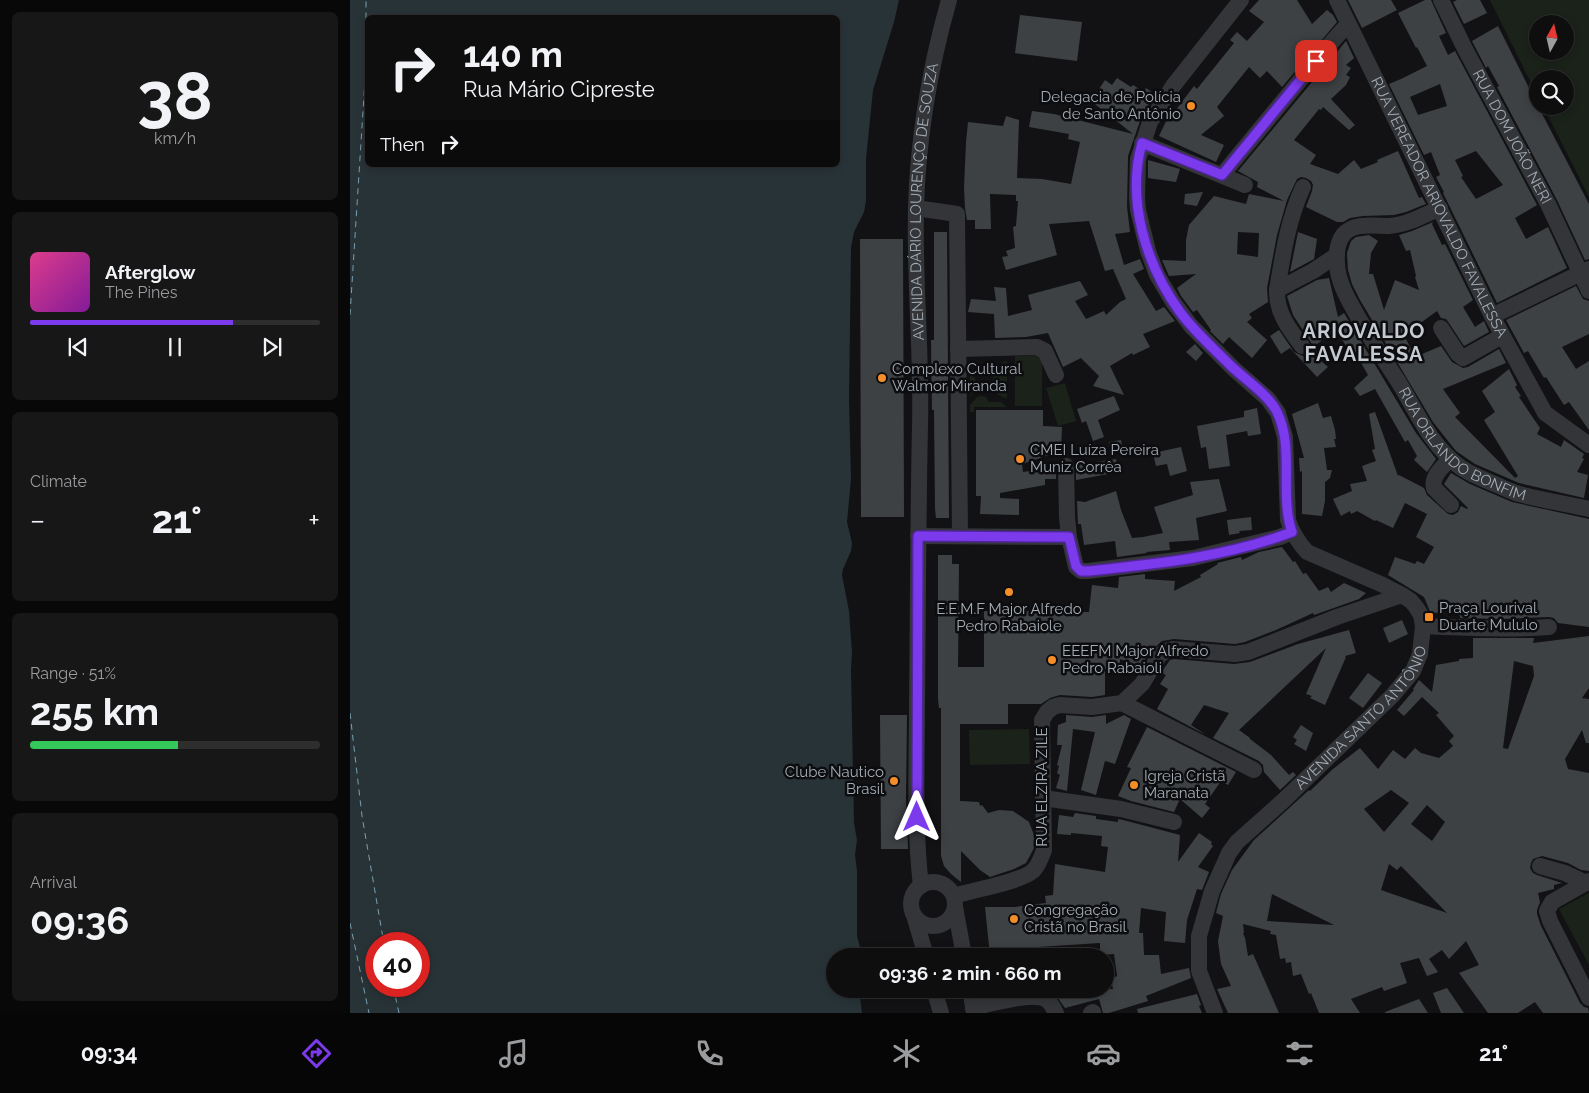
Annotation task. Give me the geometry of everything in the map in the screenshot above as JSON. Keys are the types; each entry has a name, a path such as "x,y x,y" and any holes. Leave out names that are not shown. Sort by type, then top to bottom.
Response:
{"street":[{"name":"AVENIDA DÁRIO LOURENÇO DE SOUZA","path":"921,886 917,817 920,412 916,208 918,168 929,88 949,0"},
{"name":"AVENIDA SANTO ANTÔNIO","path":"1215,1013 1199,972 1198,936 1212,891 1228,853 1237,842 1284,800 1392,696 1417,663 1422,646 1423,626 1421,616 1416,607 1402,595 1307,552 1298,543 1292,532 1287,513 1285,438 1278,413 1268,399 1239,374 1191,326 1173,302 1157,275 1146,243 1137,198 1138,159 1150,122 1160,105 1241,0"},
{"name":"RUA VEREADOR ARIOVALDO FAVALESSA","path":"1337,0 1502,336 1545,414 1589,445"},
{"name":"RUA DOM JOÃO NERI","path":"1441,0 1465,49 1585,272 1589,291"},
{"path":"1222,175 1348,24"},
{"path":"1142,143 1245,185"},
{"path":"1302,346 1281,315 1277,290 1286,237 1293,210 1303,187"},
{"path":"916,208 957,214 960,536"},
{"name":"RUA ORLANDO BONFIM","path":"1440,208 1392,226 1356,226 1349,229 1340,240 1337,255 1341,283 1376,349 1399,383 1420,421 1433,440 1450,459 1475,476 1517,493 1589,509"},
{"path":"1277,290 1313,271 1337,255"},
{"path":"1492,316 1585,272"},
{"path":"1441,328 1458,354 1463,358 1502,336"},
{"path":"958,350 1037,347 1045,351 1056,375"},
{"path":"1450,459 1434,477 1433,484 1434,488 1451,506"},
{"path":"1066,466 1069,537 1076,566 1081,571 1194,558 1292,532"},
{"path":"918,536 1069,537"},
{"path":"1254,770 1122,703 1142,684 1159,656 1165,651 1173,649 1235,654 1248,652 1336,617 1402,595"},
{"path":"1423,626 1532,628 1549,626"},
{"name":"RUA ELZIRA ZILE","path":"955,901 1024,877 1034,870 1040,860 1044,850 1042,720 1046,712 1060,705 1092,707 1122,703"},
{"path":"1043,798 1121,810 1174,822"},
{"path":"1540,866 1588,882"},
{"path":"924,948 911,906 916,890 930,882 940,883 948,888 955,901 963,948"},
{"path":"1588,882 1552,902 1547,911 1554,929 1589,998"},
{"path":"914,915 924,924 938,926 950,919 955,901"},
{"path":"972,998 974,1011 999,1002 1041,997 1048,1001 1056,1013"},
{"path":"937,998 941,1013"}],"shaded area":[{"path":"350,0 899,0 873,90 866,159 866,201 864,212 854,232 851,248 849,400 851,479 847,522 852,543 842,575 849,611 852,652 854,823 857,840 855,855 857,871 857,936 860,948 826,948 826,998 860,998 862,1013 350,1013"},
{"path":"1490,0 1589,0 1589,197 1548,115 1574,115 1574,70 1529,70 1529,79"},
{"path":"1015,356 1042,356 1042,406 1015,406"},
{"path":"1005,361 1007,362 1007,398 996,392 993,382 996,370"},
{"path":"970,372 977,384 970,396"},
{"path":"1065,383 1076,421 1058,426 1046,388"},
{"path":"977,397 986,397 989,402 1001,402 1007,407 974,407 974,412 970,412 970,405"},
{"path":"1029,729 1030,764 970,765 969,730"},
{"path":"1589,893 1589,965 1559,909"}],"building":[{"path":"1259,0 1297,0 1312,24 1327,10 1337,22 1282,87 1267,71 1260,78 1249,67 1217,107 1224,116 1201,135 1224,145 1216,162 1159,136 1170,113 1172,115 1194,86 1197,89 1234,43 1230,40 1237,32 1247,41 1264,22 1249,11"},
{"path":"1348,0 1391,0 1397,10 1362,28"},
{"path":"1425,0 1431,0 1446,33 1439,36 1448,55 1455,51 1537,205 1515,218 1526,239 1548,227 1567,268 1497,303 1436,177 1440,175 1431,152 1424,155 1389,84 1427,66 1398,13","holes":["1440,84 1447,106 1418,115 1410,97","1476,151 1503,185 1476,199 1461,177 1463,176 1455,160"]},
{"path":"1457,0 1480,0 1487,13 1464,24 1453,2"},
{"path":"1020,15 1082,22 1077,61 1015,53"},
{"path":"1498,26 1529,88 1529,115 1543,115 1589,204 1589,259 1585,260 1557,200 1497,87 1499,86 1488,66 1486,68 1472,41"},
{"path":"1346,41 1354,58 1346,65 1351,68 1346,75 1350,77 1346,85 1331,99 1355,125 1349,130 1323,107 1321,110 1319,109 1294,140 1316,155 1310,164 1338,174 1354,160 1361,169 1398,151 1419,198 1422,197 1426,204 1394,215 1363,216 1337,222 1306,207 1313,185 1306,178 1301,177 1297,179 1287,200 1277,235 1267,288 1268,302 1249,314 1252,318 1247,322 1267,340 1252,358 1229,337 1223,344 1210,331 1197,310 1193,312 1181,296 1177,288 1196,274 1169,276 1162,260 1186,261 1186,240 1189,225 1214,196 1246,204 1249,194 1284,201 1257,187 1258,182 1238,171","holes":["1238,232 1259,233 1258,257 1237,254"]},
{"path":"1117,78 1131,87 1133,85 1144,92 1146,88 1155,94 1141,118 1128,156 1127,207 1130,232 1115,234 1124,265 1140,259 1144,269 1133,274 1156,311 1164,307 1175,321 1143,334 1150,347 1133,355 1132,353 1110,366 1124,395 1093,386 1099,376 1081,358 1063,367 1048,333 1026,337 995,338 994,314 968,312 971,299 996,301 994,287 1006,288 1008,316 1032,310 1028,295 1080,281 1088,295 1075,301 1086,319 1104,311 1106,315 1126,299 1113,269 1105,271 1089,221 1049,224 1057,255 1006,270 1002,257 1008,256 1006,251 1015,248 1013,227 1016,226 1018,201 1016,201 1016,195 990,194 991,229 975,229 975,220 967,220 964,188 968,122 1003,126 1006,116 1019,120 1017,178 1042,179 1071,184 1080,142 1068,139 1069,134 1029,127 1032,111 1054,114 1133,134 1091,101 1105,80 1112,85"},
{"path":"1148,160 1180,169 1176,182 1148,178"},
{"path":"1203,192 1197,206 1184,204 1185,194"},
{"path":"1433,222 1432,224 1442,245 1445,244 1473,300 1463,307 1475,327 1484,321 1489,332 1464,346 1446,319 1441,318 1437,311 1404,335 1415,357 1441,346 1452,362 1463,368 1499,349 1506,363 1443,389 1460,413 1455,417 1515,478 1518,476 1484,420 1495,412 1482,391 1509,369 1517,385 1515,387 1521,396 1519,397 1540,428 1537,434 1561,447 1564,440 1584,454 1582,458 1584,459 1577,472 1588,475 1584,498 1519,483 1475,464 1456,451 1433,422 1360,300 1348,270 1347,253 1351,241 1356,237 1369,235 1378,241 1371,253 1369,274 1373,274 1384,310 1395,280 1419,290 1410,250 1406,251 1399,235"},
{"path":"934,232 947,232 949,518 936,518 935,509 931,340 934,340"},
{"path":"1298,232 1317,239 1314,259 1290,272"},
{"name":"Complexo Cultural Walmor Miranda","path":"860,239 903,239 904,517 861,517"},
{"path":"1329,278 1338,317 1344,313 1416,433 1436,459 1427,472 1414,460 1417,456 1408,440 1405,442 1375,389 1360,396 1354,388 1368,375 1360,361 1352,351 1350,352 1336,330 1313,347 1324,356 1320,360 1328,367 1317,377 1290,348 1281,354 1270,336 1279,330 1294,352 1303,356 1308,354 1312,344 1293,315 1287,296 1317,280"},
{"path":"1576,286 1583,299 1589,301 1589,334 1562,347 1576,369 1589,361 1589,430 1569,402 1564,405 1546,377 1544,378 1528,351 1524,353 1506,320"},
{"path":"1195,344 1203,353 1196,361 1186,352"},
{"path":"1114,396 1120,410 1098,420 1104,437 1093,441 1086,421 1082,423 1077,409"},
{"path":"1318,403 1323,418 1331,416 1336,439 1334,439 1336,447 1324,448 1327,470 1332,470 1330,478 1325,482 1325,501 1322,516 1302,514 1302,471 1300,472 1299,458 1304,458 1292,414"},
{"path":"1257,408 1261,434 1248,436 1247,431 1226,435 1230,466 1209,469 1206,447 1201,448 1197,426 1244,417 1244,411"},
{"name":"CMEI Luíza Pereira Muniz Corrêa","path":"976,410 1043,410 1043,426 1062,427 1061,451 1022,464 1023,472 1056,467 1056,479 1045,479 1045,485 1000,493 1000,498 1019,499 1019,515 980,514 981,496 976,496"},
{"path":"1375,412 1398,476 1424,488 1427,495 1448,514 1453,515 1458,512 1461,506 1468,508 1444,484 1451,473 1470,484 1512,502 1589,519 1589,627 1558,623 1554,618 1549,617 1460,618 1460,616 1449,610 1431,614 1424,597 1388,575 1395,557 1415,564 1417,561 1424,564 1434,547 1416,537 1427,514 1405,503 1393,528 1357,511 1351,514 1350,511 1341,516 1333,499 1352,491 1350,484 1367,481 1362,466 1376,461 1372,450 1375,449 1369,414"},
{"path":"1121,440 1123,451 1111,453 1109,442"},
{"path":"1181,447 1187,471 1170,476 1167,464 1156,466 1153,453"},
{"path":"1116,459 1119,472 1076,480 1076,465"},
{"path":"1219,479 1227,511 1196,518 1199,540 1169,542 1170,550 1117,557 1115,541 1084,545 1081,524 1078,524 1077,501 1085,502 1116,491 1132,538 1143,537 1163,533 1154,507 1193,495 1190,482"},
{"path":"1251,517 1252,530 1239,531 1240,533 1229,535 1227,520"},
{"path":"1282,547 1293,562 1295,561 1303,574 1306,573 1319,591 1328,587 1331,592 1344,583 1366,593 1359,599 1314,615 1313,613 1245,642 1235,644 1174,639 1162,641 1151,651 1141,666 1120,659 1120,669 1105,669 1105,695 1092,697 1060,695 1050,698 1041,704 1008,704 1008,724 960,724 960,801 979,802 980,806 982,805 988,813 999,810 1013,811 1029,822 1034,835 1034,848 1026,863 990,877 961,851 961,882 951,874 944,866 941,856 938,555 952,555 952,564 959,564 958,667 984,667 984,611 1089,612 1092,585 1118,588 1119,577 1145,574 1145,579 1175,581 1174,591 1201,577 1200,575 1217,563 1241,557 1242,560 1259,552"},
{"path":"1402,620 1408,634 1389,643 1383,628"},
{"path":"1349,630 1356,653 1345,656 1325,705 1306,694 1326,648 1239,730 1271,755 1289,775 1293,772 1296,775 1280,790 1264,772 1263,765 1259,761 1213,738 1229,713 1204,705 1191,725 1206,735 1157,709 1168,689 1160,684 1166,675 1161,673 1170,660 1234,664 1250,662 1298,644"},
{"path":"1589,636 1589,688 1582,698 1589,699 1589,743 1586,743 1582,730 1565,759 1568,769 1589,773 1589,871 1542,856 1533,859 1530,868 1537,875 1562,883 1554,885 1554,889 1538,893 1540,902 1537,914 1541,926 1580,1003 1588,1008 1589,1013 1543,1013 1535,1002 1518,1013 1488,1013 1459,973 1479,965 1466,941 1449,959 1442,950 1429,959 1438,972 1427,976 1419,958 1400,963 1407,983 1384,991 1382,987 1351,999 1360,1013 1319,1013 1301,974 1293,976 1291,962 1286,963 1285,958 1280,959 1276,935 1270,934 1271,931 1243,924 1248,956 1253,954 1279,1013 1228,1013 1217,989 1231,986 1221,964 1218,941 1223,916 1216,913 1221,894 1232,870 1254,840 1333,769 1360,748 1378,769 1393,750 1405,759 1415,748 1421,753 1439,758 1453,746 1449,741 1454,736 1436,715 1439,713 1422,697 1404,716 1397,710 1414,690 1419,680 1432,692 1436,665 1459,661 1459,659 1473,658 1473,638 1534,638 1533,643","holes":["1514,661 1533,666 1534,676 1508,749 1503,748","1391,790 1409,803 1384,832 1364,809","1427,805 1445,822 1432,841 1411,824","1389,864 1397,870 1401,866 1447,913 1381,890","1272,894 1334,925 1267,921"]},
{"path":"1368,673 1382,683 1363,708 1349,698"},
{"name":"Clube Nautico Brasil","path":"880,715 907,715 906,797 908,849 881,849"},
{"path":"1066,715 1092,717 1106,715 1106,724 1124,715 1131,719 1115,764 1105,761 1096,795 1081,790 1095,732 1073,729 1067,791 1056,788 1060,775 1057,773 1059,766 1057,765 1062,745 1057,745 1058,725 1066,722"},
{"path":"1301,725 1313,733 1306,751 1294,744 1297,740 1293,737"},
{"path":"1147,727 1236,772 1228,785 1221,781 1205,804 1210,808 1202,818 1180,799 1174,812 1118,796 1131,768 1127,767"},
{"path":"1075,813 1096,816 1096,819 1118,822 1118,819 1180,835 1178,862 1199,833 1212,842 1213,846 1198,867 1209,872 1202,890 1197,889 1187,920 1185,943 1164,941 1166,912 1141,908 1139,933 1143,933 1144,955 1159,955 1161,974 1189,968 1191,978 1146,996 1148,1001 1109,1013 1103,1013 1099,999 1065,1008 1058,998 1114,998 1114,978 1117,976 1114,948 1100,948 1100,943 1038,948 989,948 985,907 1015,907 1046,903 1045,896 1053,895 1055,864 1105,872 1108,847 1101,846 1102,836 1071,833 1071,835 1057,834 1059,815 1073,817"},
{"path":"1447,988 1464,1013 1441,1013 1433,993"},
{"path":"1197,994 1202,1013 1138,1013 1137,1009"},
{"path":"1419,999 1428,1013 1385,1013 1385,1012"}],"ferry route":[{"path":"366,0 366,15"},
{"path":"350,315 365,80"},
{"path":"350,713 362,816 382,932"},
{"path":"350,923 369,1013"},
{"path":"395,997 399,1013"}],"place":[{"name":"Delegacia de Polícia de Santo Antônio","path":"1191,106"},
{"name":"Complexo Cultural Walmor Miranda","path":"882,378"},
{"name":"CMEI Luíza Pereira Muniz Corrêa","path":"1020,459"},
{"name":"E.E.M.F Major Alfredo Pedro Rabaiole","path":"1009,592"},
{"name":"Praça Lourival Duarte Mululo","path":"1429,617"},
{"name":"EEEFM Major Alfredo Pedro Rabaioli","path":"1052,660"},
{"name":"Clube Nautico Brasil","path":"894,781"},
{"name":"Igreja Cristã Maranata","path":"1134,785"},
{"name":"Congregação Cristã no Brasil","path":"1014,919"}],"district":[{"name":"ARIOVALDO FAVALESSA","path":"1364,342"}],"route":[{"path":"917,817 918,536 1069,537 1076,566 1081,571 1088,571 1194,558 1264,541 1292,532 1287,513 1285,438 1278,413 1268,399 1234,369 1191,326 1173,302 1157,275 1148,251 1138,210 1138,159 1142,143 1222,175 1316,61"}]}
